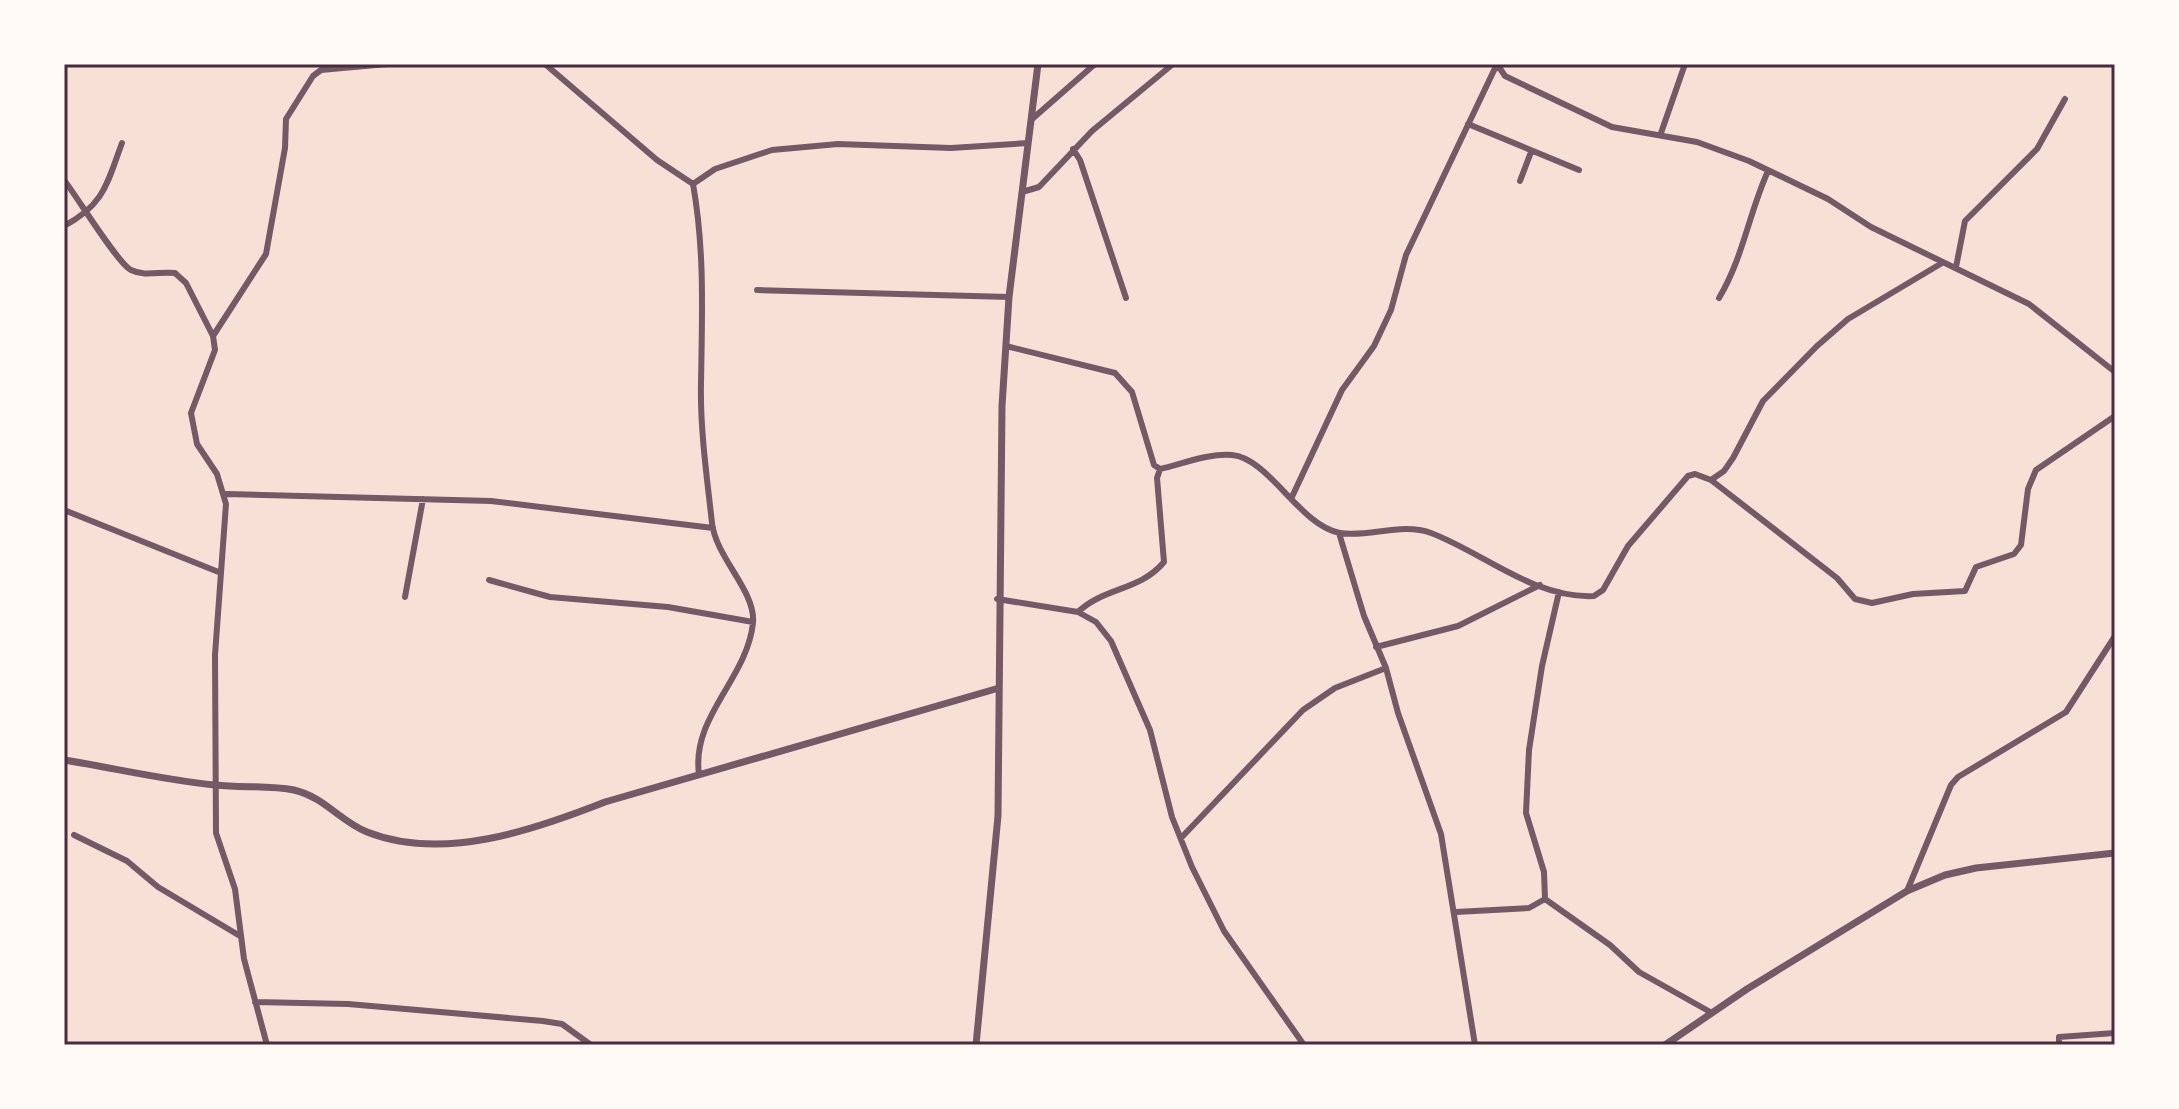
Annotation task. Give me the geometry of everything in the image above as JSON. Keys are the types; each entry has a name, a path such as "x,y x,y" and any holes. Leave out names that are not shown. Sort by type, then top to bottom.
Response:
{"street":[{"path":"213,336 266,254 285,148 286,119 293,104 321,70 387,64"},
{"path":"545,64 657,160 693,184 704,283 701,386 713,528 724,561 752,609 753,622 740,666 697,745 699,774"},
{"path":"976,1045 998,816 998,474 1009,297 1038,64"},
{"path":"1031,120 1095,64"},
{"path":"1022,192 1039,187 1073,149 1173,64"},
{"path":"1291,499 1342,390 1374,346 1391,310 1406,255 1497,64"},
{"path":"1497,64 1505,76 1612,127 1661,133 1697,142 1828,199 1871,227 2029,304 2115,372"},
{"path":"1661,133 1685,64"},
{"path":"1956,267 1965,221 2037,149 2065,99"},
{"path":"1468,124 1579,170"},
{"path":"64,226 89,211 113,177 122,143"},
{"path":"693,184 715,169 772,150 838,144 951,148 1028,143"},
{"path":"1073,149 1080,160 1126,298"},
{"path":"1520,181 1531,152"},
{"path":"1719,298 1735,271 1757,194 1768,171"},
{"path":"64,180 89,211 120,262 130,270 175,273 186,283 213,336 215,350 212,365 191,413 197,444 226,494 215,655 213,785 216,833 235,889 240,936 267,1043 258,1045"},
{"path":"1711,480 1724,471 1733,458 1763,401 1817,346 1848,319 1942,263"},
{"path":"757,290 1009,297"},
{"path":"1006,346 1115,373 1132,392 1154,465 1160,469 1235,455 1249,462 1291,499 1339,533 1441,834 1456,912 1475,1045"},
{"path":"1339,533 1389,529 1428,532 1502,570 1540,585 1559,592 1594,596 1603,590 1628,546 1657,517 1688,476 1695,474 1711,480 1837,578 1855,599 1872,603 1913,594 1965,591 1976,567 2014,554 2021,545 2028,489 2036,470 2115,416"},
{"path":"1078,612 1094,596 1139,584 1164,562 1157,478 1160,469"},
{"path":"226,494 491,501 713,528"},
{"path":"405,597 423,499"},
{"path":"64,510 221,573"},
{"path":"489,580 550,597 668,607 753,622"},
{"path":"1376,647 1458,626 1540,585"},
{"path":"1545,899 1544,872 1526,813 1529,750 1542,666 1559,592"},
{"path":"997,599 1078,612 1096,622 1111,641 1142,708 1181,838 1224,931 1304,1045"},
{"path":"1907,891 1951,785 1958,777 2066,712 2115,636"},
{"path":"1181,838 1303,710 1335,688 1386,668"},
{"path":"64,760 213,785 294,790 321,799 343,821 370,833 400,841 444,842 496,837 541,827 605,802 999,688"},
{"path":"74,835 127,861 158,887 240,936"},
{"path":"1665,1045 1907,891 1945,875 1976,868 2115,853"},
{"path":"1456,912 1529,908 1545,899"},
{"path":"1545,899 1610,945 1639,972 1712,1013"},
{"path":"255,1002 348,1004 543,1021 562,1024 591,1045"},
{"path":"2059,1045 2059,1037 2115,1033"}]}
